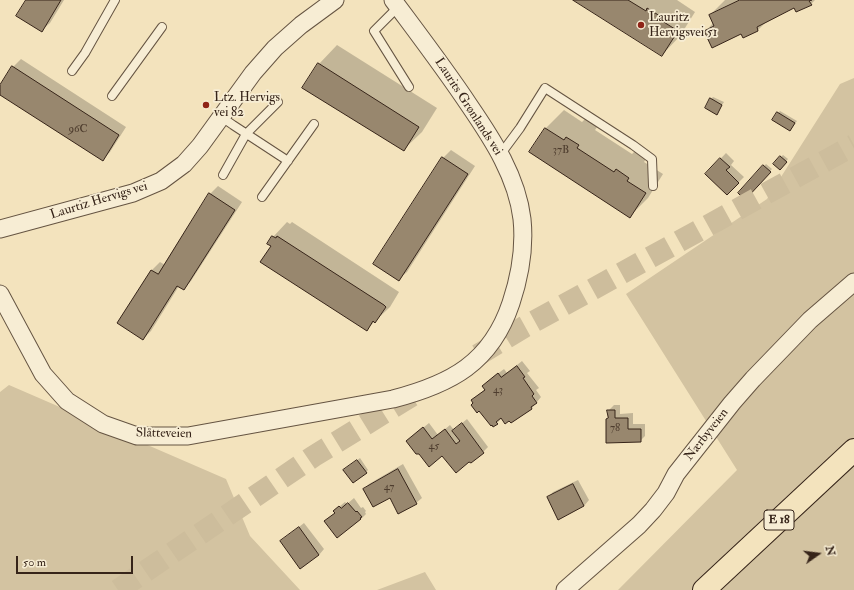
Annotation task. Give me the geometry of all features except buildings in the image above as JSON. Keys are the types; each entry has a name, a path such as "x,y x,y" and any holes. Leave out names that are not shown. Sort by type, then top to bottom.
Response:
{"highway":[{"name":"E 18","path":"704,590 854,450"}],"street":[{"name":"Laurtiz Hervigs vei","path":"0,229 127,195 161,181 191,157 253,73 275,48 301,24 336,0"},
{"name":"Laurits Grønlands vei","path":"393,399 441,384 458,374 475,361 488,347 507,316 521,266 523,243 522,219 517,195 509,172 500,155 490,137 446,70 395,4"},
{"name":"Nærbyveien","path":"565,590 639,525 666,493 676,474 732,403 753,379 810,320 854,282"},
{"name":"Slåtteveien","path":"0,294 43,374 67,401 103,424 137,436 188,436 393,399"}],"lane":[{"path":"72,71 85,53 116,0"},
{"path":"395,4 374,31 409,87"},
{"path":"112,96 162,27"},
{"path":"500,155 520,128 545,88 652,159 653,186"},
{"path":"223,175 246,134 278,102"},
{"path":"220,116 288,161"},
{"path":"262,197 314,124"}],"shaded area":[{"path":"854,78 854,590 618,590 737,470 626,294 767,199 840,84"},
{"path":"9,385 226,479 250,536 300,590 0,590 0,392"},
{"path":"425,572 436,590 377,590"}],"tunnel":[{"path":"478,355 524,327 854,145"},
{"path":"118,590 314,456 418,392"}],"place":[{"name":"Lauritz Hervigsvei 51","path":"641,25"},
{"name":"Ltz. Hervigs vei 82","path":"206,105"}]}
